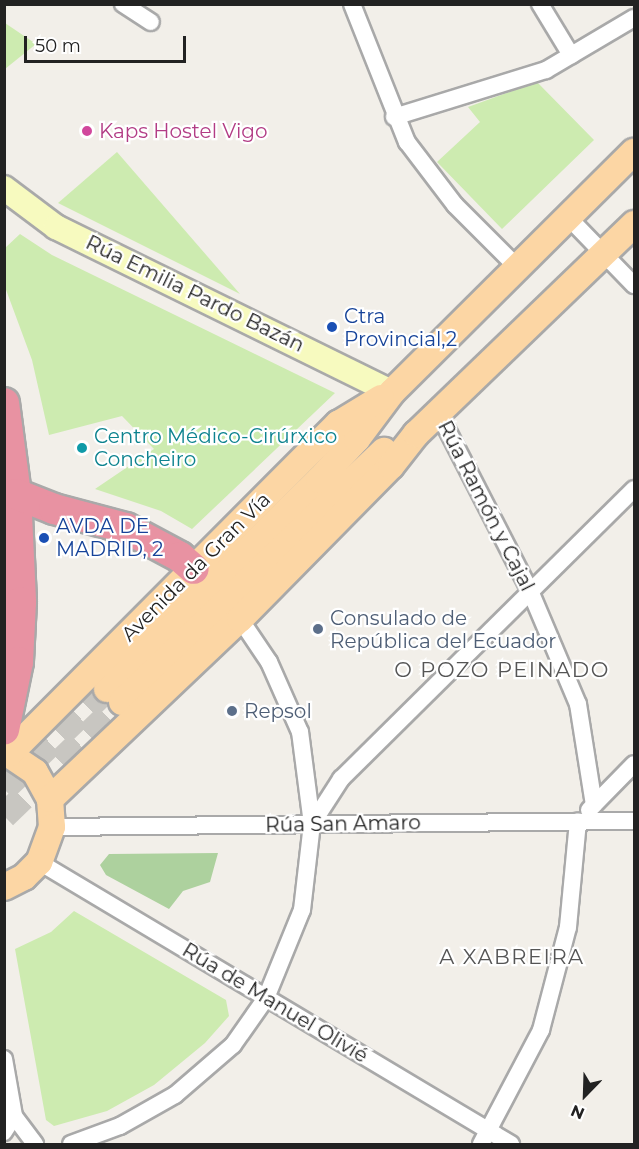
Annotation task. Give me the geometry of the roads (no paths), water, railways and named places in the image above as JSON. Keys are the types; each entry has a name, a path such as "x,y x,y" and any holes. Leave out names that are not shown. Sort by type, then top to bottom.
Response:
{"highway":[{"path":"4,403 16,494 21,602 18,662 6,745"},
{"path":"16,494 54,509 126,528 180,557 194,569"}],"main road":[{"name":"Avenida da Gran Vía","path":"416,434 379,454 114,696 357,440 392,392 634,152"},
{"name":"Avenida da Gran Vía","path":"50,799 240,619 392,466 416,434 634,224"},
{"name":"Avenida da Gran Vía","path":"6,745 194,569 338,424 392,392"},
{"path":"4,887 24,877 39,862 52,827 50,799 35,772 6,745"}],"street":[{"path":"123,4 151,22"},
{"path":"352,4 394,117 425,170 517,267"},
{"path":"540,4 571,55"},
{"path":"394,117 546,70 634,18"},
{"name":"Rúa Emilia Pardo Bazán","path":"4,188 56,227 392,392"},
{"path":"568,217 634,285"},
{"name":"Rúa Ramón y Cajal","path":"438,412 531,593 578,704 594,805"},
{"path":"312,824 341,780 634,489"},
{"path":"71,1144 120,1126 175,1095 233,1045 266,998 302,910 312,824 300,732 269,662 240,619"},
{"path":"485,1138 541,1029 568,927 578,821 634,764"},
{"name":"Rúa San Amaro","path":"52,827 634,821"},
{"name":"Rúa de Manuel Olivié","path":"39,862 266,998 485,1138 511,1144"},
{"path":"4,1059 14,1116 35,1144"},
{"path":"4,1132 14,1116"}],"tunnel":[{"path":"4,789 107,689"},
{"path":"4,816 122,702"}],"place":[{"name":"Kaps Hostel Vigo","path":"87,131"},
{"name":"Ctra Provincial,2","path":"332,327"},
{"name":"Centro Médico-Cirúrxico Concheiro","path":"82,448"},
{"name":"AVDA DE MADRID, 2","path":"44,538"},
{"name":"Consulado de República del Ecuador","path":"318,629"},
{"name":"Repsol","path":"232,711"}],"district":[{"name":"O POZO PEINADO","path":"502,670"},
{"name":"A XABREIRA","path":"512,957"}]}
